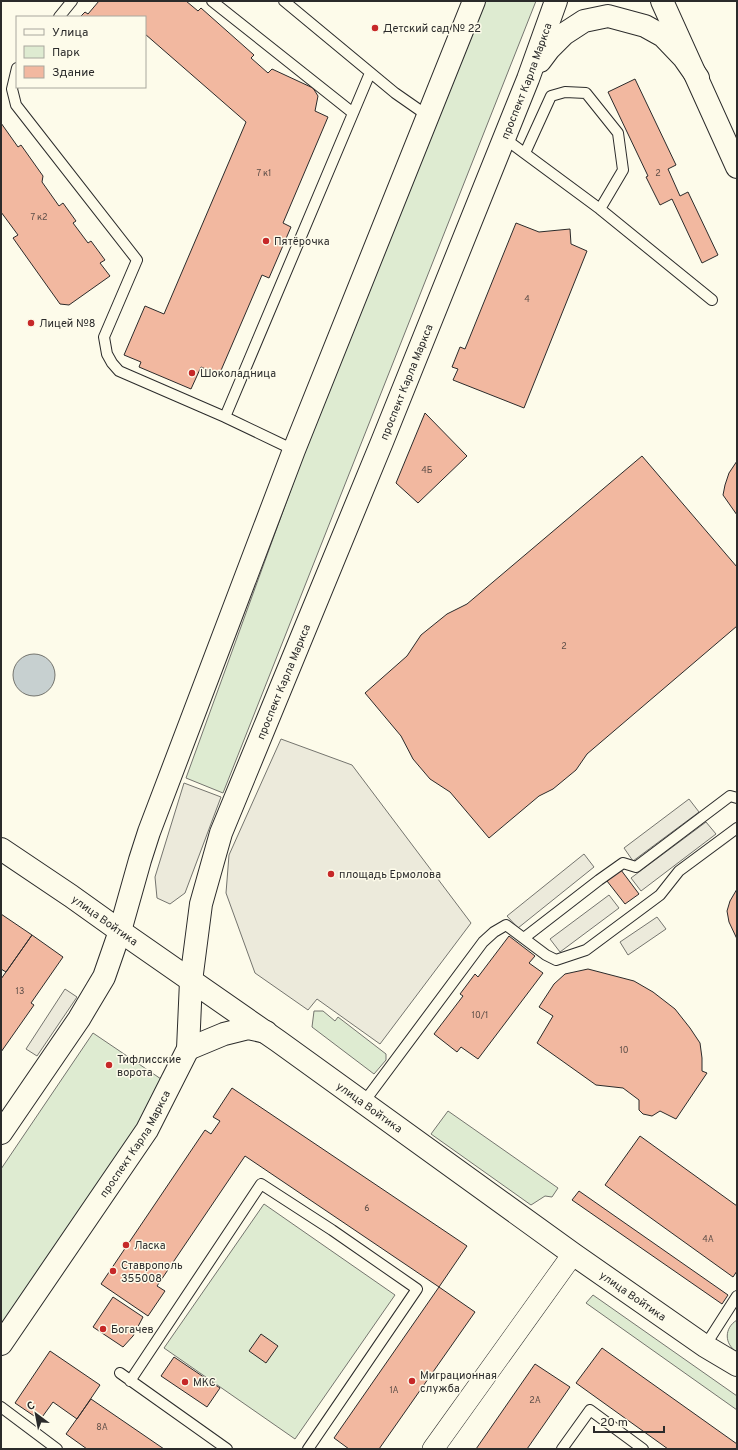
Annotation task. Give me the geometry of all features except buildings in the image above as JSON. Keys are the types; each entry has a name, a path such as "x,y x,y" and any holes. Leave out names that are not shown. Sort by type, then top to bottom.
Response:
{"main road":[{"path":"1,1133 79,1019 104,977 120,931 149,832 294,450 474,1"},
{"name":"проспект Карла Маркса","path":"1,1344 147,1130 188,1049 191,981 201,904 220,833 382,442 528,79 556,1"},
{"path":"662,1 737,167"},
{"path":"528,79 549,49 564,34 584,21 608,16 645,26 663,36 684,58 698,78"},
{"name":"улица Войтика","path":"1,849 266,1032 573,1254 705,1346 737,1366"},
{"path":"188,1049 224,1034 248,1028 266,1032"}],"street":[{"path":"433,1449 573,1254"}],"lane":[{"path":"60,16 72,1"},
{"path":"212,1 353,113"},
{"path":"284,1 395,93 428,116"},
{"path":"16,72 12,89 16,105 137,260 104,337 107,354 112,363 119,371 225,417 294,450"},
{"path":"225,417 370,73"},
{"path":"525,153 551,96 565,92 586,93 618,133 623,170 600,209"},
{"path":"504,138 600,209 712,300"},
{"path":"524,938 598,880 623,863 636,867 730,796 737,798"},
{"path":"364,1102 483,942 494,932 506,925 556,960 586,950 660,895 679,871 737,828"},
{"path":"130,1381 261,1184 332,1230 417,1289 308,1449"},
{"path":"705,1346 737,1296"},
{"path":"120,1373 227,1449"},
{"path":"1,1407 57,1449"},
{"path":"562,1449 590,1410 643,1449"}],"green space":[{"path":"485,1 536,1 223,793 186,778 306,448"},
{"path":"314,1011 323,1011 335,1021 338,1017 386,1054 386,1060 374,1074 312,1027"},
{"path":"93,1033 161,1079 154,1105 1,1334 1,1169"},
{"path":"448,1111 558,1188 552,1197 545,1196 531,1205 431,1134"},
{"path":"264,1204 395,1295 295,1439 164,1348"},
{"path":"593,1295 737,1396 737,1410 586,1303"},
{"path":"737,1320 737,1352 730,1345 727,1336 730,1327"}],"shaded area":[{"path":"30,654 38,654 46,657 52,663 55,675 52,687 46,693 38,696 30,696 22,693 16,687 13,679 13,671 16,663 22,657"},
{"name":"площадь Ермолова","path":"281,739 352,765 471,923 380,1044 317,999 308,1010 255,973 226,893 229,855"},
{"path":"184,783 221,797 185,893 170,904 157,898 155,877"},
{"path":"689,799 699,812 633,861 624,848"},
{"path":"706,822 716,834 641,891 631,878"},
{"path":"584,854 594,867 518,928 507,916"},
{"path":"609,895 619,908 560,952 550,939"},
{"path":"657,917 666,929 628,955 620,942"},
{"path":"65,989 77,997 37,1056 26,1049"}],"place":[{"name":"Детский сад № 22","path":"375,28"},
{"name":"Пятёрочка","path":"266,241"},
{"name":"Лицей №8","path":"31,323"},
{"name":"Шоколадница","path":"192,373"},
{"name":"площадь Ермолова","path":"331,874"},
{"name":"Тифлисские ворота","path":"109,1065"},
{"name":"Ласка","path":"126,1245"},
{"name":"Ставрополь 355008","path":"113,1271"},
{"name":"Богачев","path":"103,1329"},
{"name":"Миграционная служба","path":"412,1381"},
{"name":"МКС","path":"185,1382"}]}
